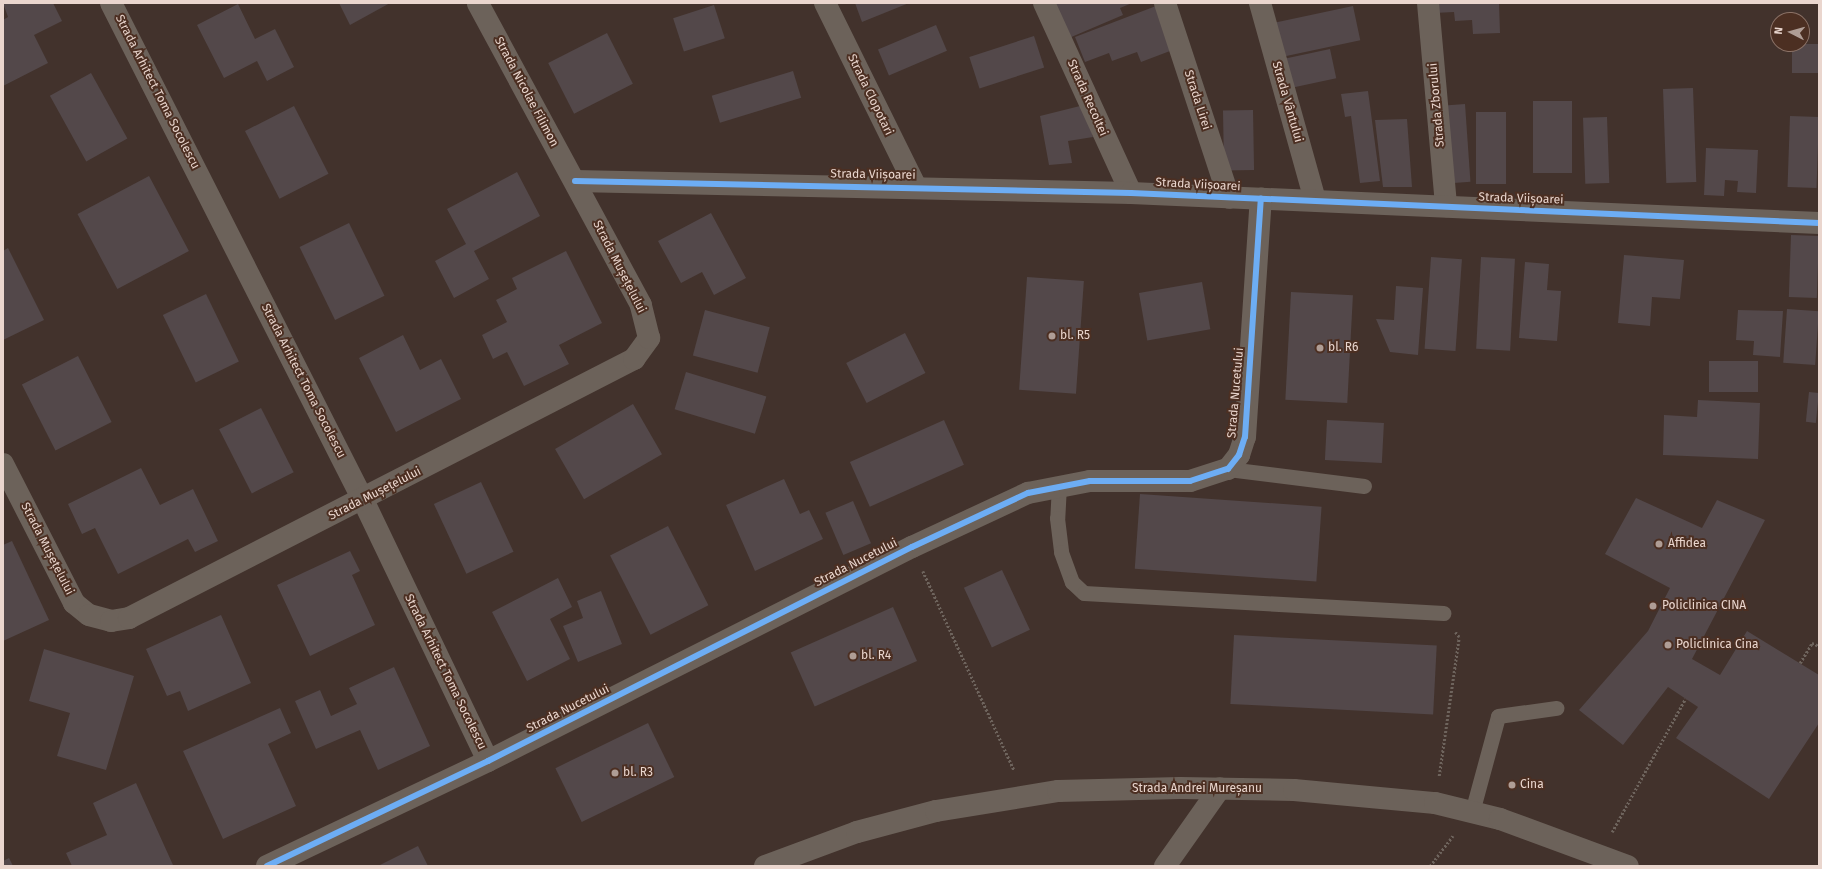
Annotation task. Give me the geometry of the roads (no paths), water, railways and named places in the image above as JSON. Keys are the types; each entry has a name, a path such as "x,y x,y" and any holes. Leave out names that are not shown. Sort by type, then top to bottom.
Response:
{"street":[{"name":"Strada Arhitect Toma Socolescu","path":"111,3 363,500 488,762"},
{"name":"Strada Nicolae Filimon","path":"478,3 575,181"},
{"name":"Strada Clopotari","path":"825,3 916,187"},
{"name":"Strada Recoltei","path":"1044,3 1130,193"},
{"name":"Strada Lirei","path":"1165,3 1229,198"},
{"name":"Strada Vântului","path":"1260,3 1315,200"},
{"name":"Strada Zborului","path":"1428,3 1446,206"},
{"name":"Strada Mușețelului","path":"3,464 74,603 89,615 111,621 129,618 363,500 619,368 643,350 649,338 641,305 575,181"},
{"name":"Strada Viișoarei","path":"575,181 916,187 1130,193 1819,223"},
{"name":"Strada Nucetului","path":"267,866 488,762 912,547 1028,492 1060,485 1190,481 1228,470 1245,437 1261,199"},
{"name":"Strada Andrei Mureșanu","path":"765,866 857,832 936,811 1058,791 1220,788 1360,794 1436,803 1472,812 1628,866"},
{"path":"1165,866 1220,788"}],"lane":[{"path":"1228,470 1364,486"},
{"path":"1060,485 1057,518 1061,552 1072,582 1084,593 1442,613"},
{"path":"1472,812 1498,716 1556,708"}],"place":[{"name":"bl. R5","path":"1052,336"},
{"name":"bl. R6","path":"1320,348"},
{"name":"Affidea","path":"1659,544"},
{"name":"Policlinica CINA","path":"1653,606"},
{"name":"Policlinica Cina","path":"1668,645"},
{"name":"bl. R4","path":"853,656"},
{"name":"bl. R3","path":"615,773"},
{"name":"Cina","path":"1512,785"}]}
